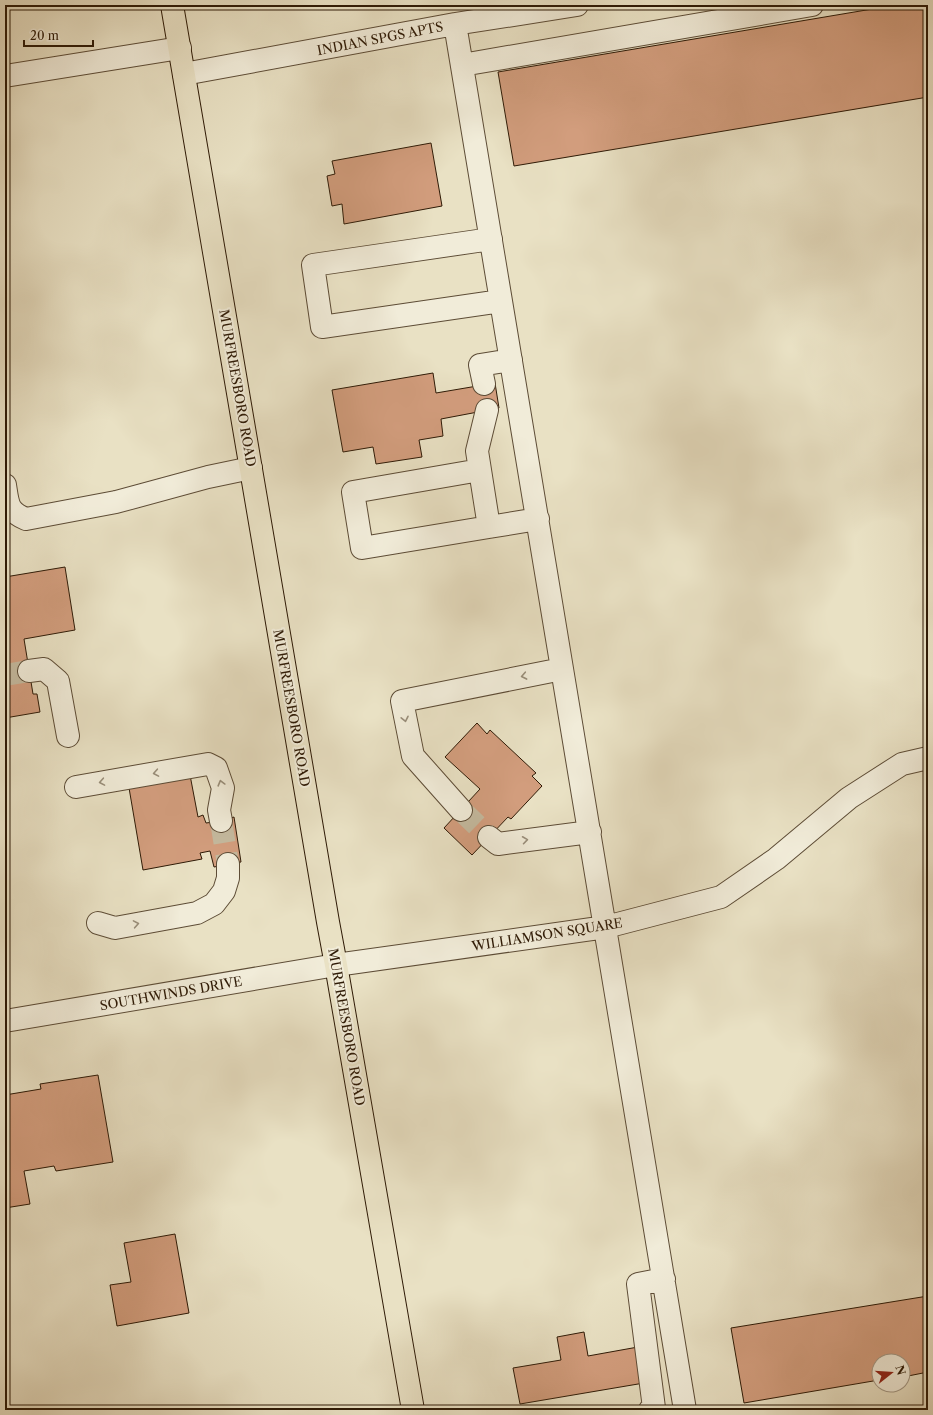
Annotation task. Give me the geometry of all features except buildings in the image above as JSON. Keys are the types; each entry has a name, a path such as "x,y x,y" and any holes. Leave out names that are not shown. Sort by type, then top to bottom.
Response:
{"highway":[{"name":"MURFREESBORO ROAD","path":"172,5 328,922 413,1410"}],"street":[{"name":"INDIAN SPGS APTS","path":"184,74 455,24 577,5"},
{"path":"462,65 812,5"},
{"path":"455,24 606,927 664,1279 685,1408 652,1409 638,1284 664,1279"},
{"path":"5,76 180,48"},
{"path":"491,239 312,265 322,327 501,300"},
{"path":"484,384 480,365 511,360"},
{"path":"487,410 478,451 490,527"},
{"path":"5,524 116,502 208,477 251,468"},
{"path":"480,470 353,492 362,548 538,519"},
{"path":"5,485 9,506 16,515 26,519"},
{"path":"461,810 413,756 402,701 562,669"},
{"path":"29,671 44,670 58,681 68,736"},
{"name":"WILLIAMSON SQUARE","path":"336,965 606,927 721,897 776,859 849,798 902,764 928,758"},
{"path":"76,787 208,764 216,768 224,788 219,810 221,821"},
{"path":"489,837 498,844 590,832"},
{"path":"98,923 116,928 197,913 214,904 224,890 228,878 228,864"},
{"name":"SOUTHWINDS DRIVE","path":"5,1021 336,965"}],"tunnel":[{"path":"5,675 29,671"},
{"path":"461,810 489,837"},
{"path":"221,821 228,864"}]}
